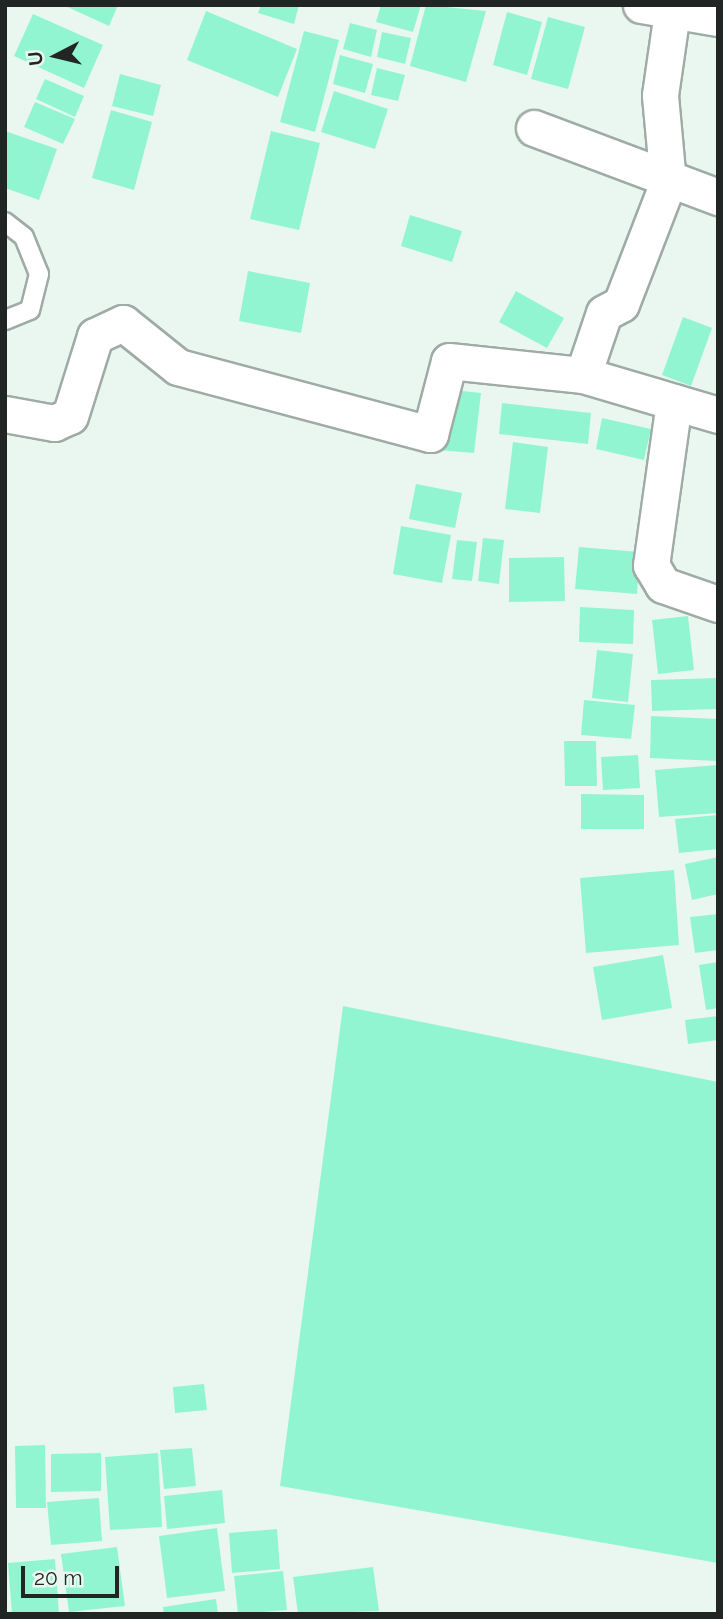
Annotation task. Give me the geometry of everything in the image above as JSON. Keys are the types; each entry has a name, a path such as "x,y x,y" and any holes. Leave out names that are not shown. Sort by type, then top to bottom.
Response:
{"street":[{"path":"583,376 604,313 621,304 668,182 660,95 662,7 718,18"},
{"path":"534,128 668,182 718,197"},
{"path":"5,414 54,423 70,416 95,336 123,323 178,367 430,434 449,361 583,376 718,415"},
{"path":"674,402 651,565 663,585 718,604"}],"lane":[{"path":"5,222 24,237 39,274 30,310 5,320"}],"building":[{"path":"63,5 118,5 109,26"},
{"path":"261,5 299,5 294,24 258,13"},
{"path":"381,5 421,5 413,32 376,22"},
{"path":"426,5 486,11 466,82 410,66"},
{"path":"206,11 297,49 278,97 187,60"},
{"path":"507,12 542,22 527,75 493,65"},
{"path":"33,14 103,45 84,88 14,56"},
{"path":"548,17 585,27 568,89 531,79"},
{"path":"350,23 377,30 371,57 343,49"},
{"path":"304,31 339,40 315,132 280,122"},
{"path":"382,32 411,38 405,64 377,57"},
{"path":"340,55 373,64 365,93 333,84"},
{"path":"377,68 405,75 398,101 371,95"},
{"path":"120,74 161,85 153,116 112,106"},
{"path":"45,79 84,96 75,117 36,99"},
{"path":"334,91 388,109 375,149 321,132"},
{"path":"35,102 75,119 63,144 24,127"},
{"path":"111,110 152,122 134,190 92,178"},
{"path":"5,131 57,149 39,200 5,188"},
{"path":"271,131 320,143 299,230 250,219"},
{"path":"410,215 462,231 452,262 401,246"},
{"path":"248,271 310,283 301,333 239,321"},
{"path":"516,291 564,318 547,348 499,322"},
{"path":"683,317 712,328 691,386 662,375"},
{"path":"445,389 481,393 474,453 438,450"},
{"path":"502,403 591,413 588,444 499,434"},
{"path":"602,418 651,429 644,460 596,449"},
{"path":"513,442 548,447 540,513 505,509"},
{"path":"416,484 462,493 455,528 409,519"},
{"path":"401,526 451,535 442,583 393,574"},
{"path":"483,538 504,540 499,584 478,581"},
{"path":"457,540 477,542 472,581 452,579"},
{"path":"579,547 640,552 637,594 575,589"},
{"path":"564,557 565,601 509,602 509,558"},
{"path":"580,607 634,610 633,644 579,642"},
{"path":"688,616 694,670 658,674 652,620"},
{"path":"597,650 633,654 628,702 592,698"},
{"path":"718,678 718,709 652,711 651,680"},
{"path":"584,700 635,705 631,739 581,735"},
{"path":"651,716 718,719 718,761 650,758"},
{"path":"564,741 596,741 597,786 565,786"},
{"path":"638,755 640,788 603,790 601,757"},
{"path":"718,765 718,813 659,817 655,770"},
{"path":"581,794 644,795 644,829 581,829"},
{"path":"718,815 718,849 679,853 675,819"},
{"path":"718,857 718,894 692,900 685,864"},
{"path":"674,870 679,945 586,953 580,878"},
{"path":"718,914 718,950 695,953 690,917"},
{"path":"663,955 672,1008 602,1020 593,967"},
{"path":"718,962 718,1008 706,1010 699,965"},
{"path":"343,1006 718,1082 718,1563 280,1486"},
{"path":"718,1016 718,1040 688,1044 685,1020"},
{"path":"204,1384 207,1410 175,1413 173,1387"},
{"path":"45,1445 46,1508 16,1508 15,1446"},
{"path":"192,1448 196,1486 164,1489 160,1450"},
{"path":"101,1453 101,1491 51,1492 51,1454"},
{"path":"158,1453 162,1527 110,1530 105,1457"},
{"path":"222,1490 225,1523 167,1529 164,1496"},
{"path":"99,1498 102,1541 51,1545 47,1502"},
{"path":"217,1528 225,1591 167,1598 159,1536"},
{"path":"277,1529 280,1569 232,1573 229,1533"},
{"path":"117,1547 125,1606 69,1612 61,1554"},
{"path":"55,1559 59,1614 12,1614 8,1563"},
{"path":"373,1567 379,1611 298,1614 293,1577"},
{"path":"283,1571 287,1610 238,1614 234,1576"},
{"path":"216,1599 218,1614 164,1614 163,1607"}]}
